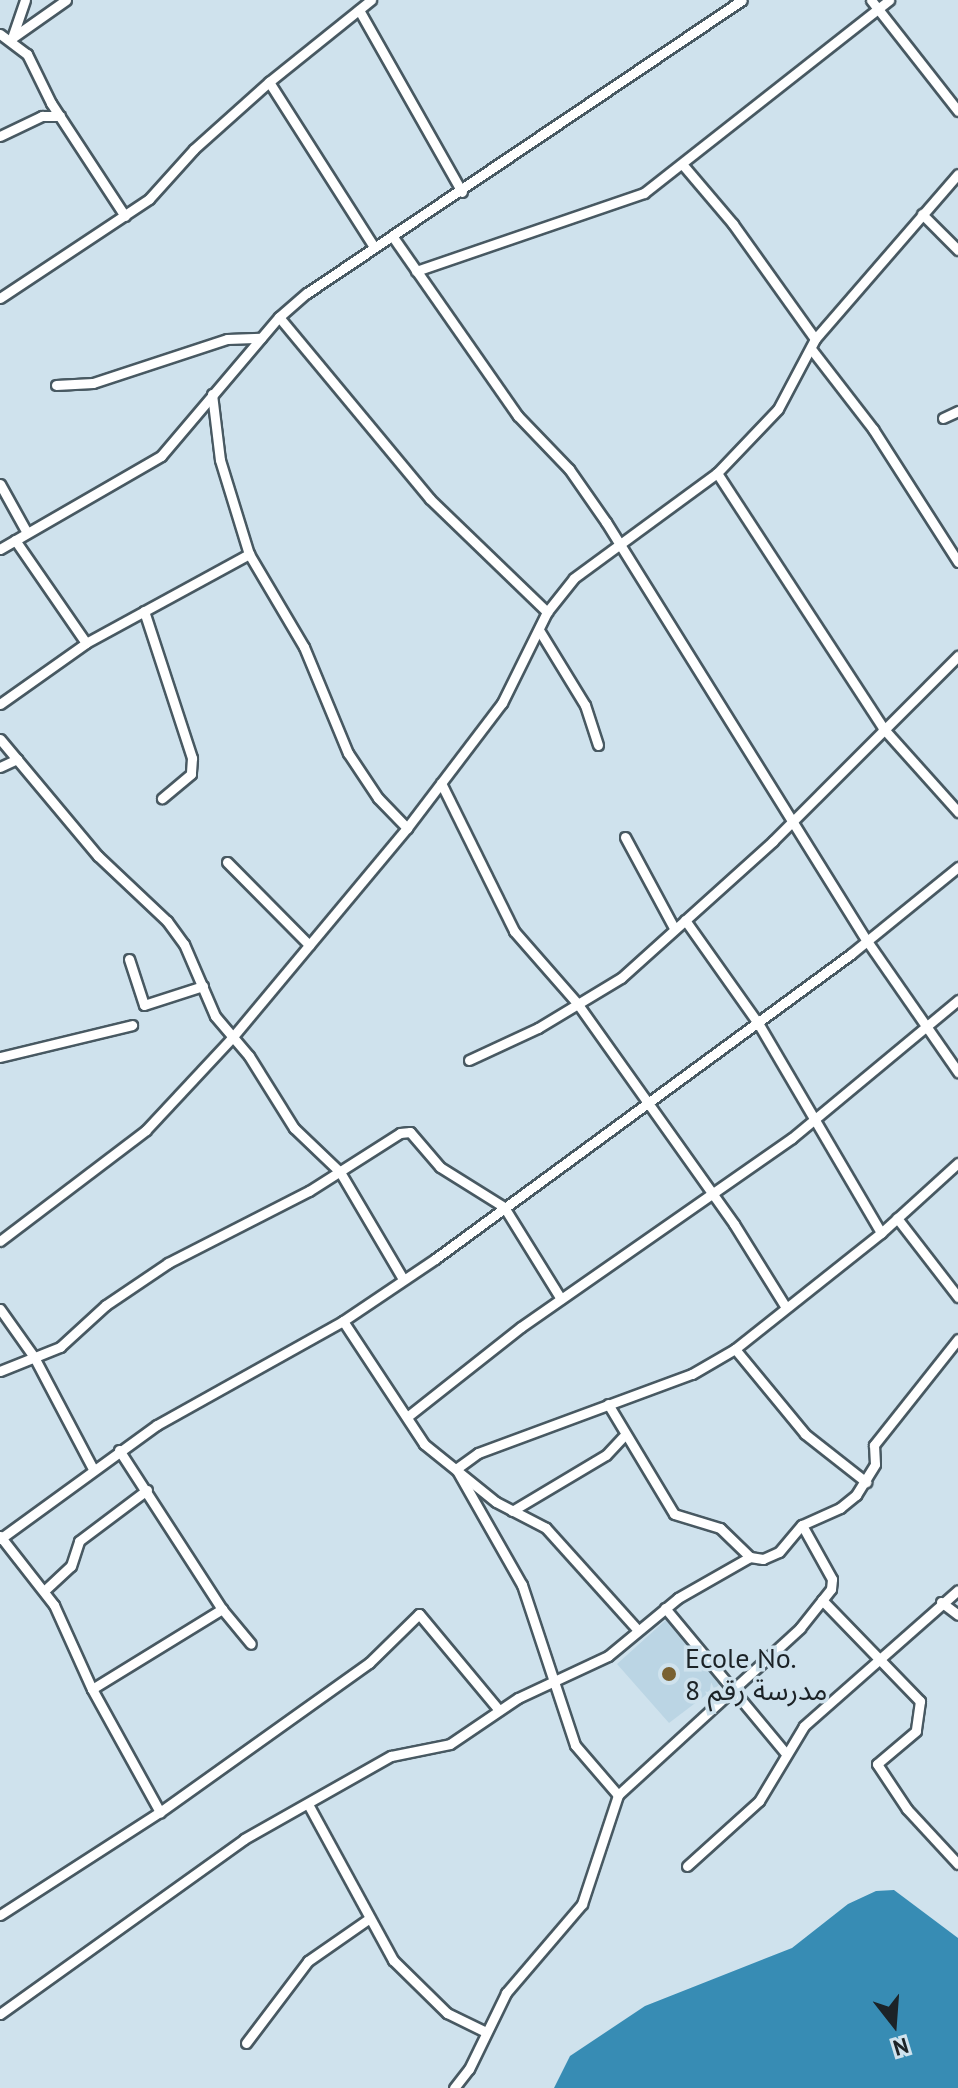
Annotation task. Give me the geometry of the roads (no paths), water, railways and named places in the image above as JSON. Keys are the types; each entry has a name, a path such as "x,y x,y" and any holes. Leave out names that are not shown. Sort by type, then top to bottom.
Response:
{"street":[{"path":"12,38 25,0"},
{"path":"12,38 66,0"},
{"path":"0,298 149,199 194,149 269,82 371,0"},
{"path":"871,0 958,111"},
{"path":"416,271 600,211 644,193 889,0"},
{"path":"0,549 26,531 161,456 279,317 374,247 462,192 735,2"},
{"path":"359,10 462,192"},
{"path":"0,34 12,38 27,54 60,116 125,216"},
{"path":"269,82 374,247"},
{"path":"0,136 42,116 60,116"},
{"path":"683,165 733,224 815,339"},
{"path":"0,1241 146,1130 231,1039 407,828 502,703 547,612 574,578 717,473 778,409 812,350 815,339 958,174"},
{"path":"922,214 958,250"},
{"path":"393,237 518,416 569,469 867,941 958,1072"},
{"path":"279,317 430,499 547,612"},
{"path":"56,385 93,383 227,339 261,338"},
{"path":"812,350 873,429 958,562"},
{"path":"212,394 220,460 249,554 304,647 348,753 378,798 407,828"},
{"path":"943,418 958,411"},
{"path":"717,473 883,728 958,812"},
{"path":"0,484 26,531"},
{"path":"15,540 86,643"},
{"path":"0,704 86,643 249,554"},
{"path":"144,611 192,758 191,774 162,798"},
{"path":"539,630 585,705 598,745"},
{"path":"469,1060 621,978 792,821 958,656"},
{"path":"0,739 98,856 167,921 231,1039 249,1056 294,1128 340,1172 403,1279"},
{"path":"0,767 17,759"},
{"path":"441,783 514,931 577,1003 646,1105 711,1190 785,1306"},
{"path":"625,837 674,928"},
{"path":"227,862 309,945"},
{"path":"160,1812 92,1689 45,1590 0,1538 119,1450 343,1321 403,1279 758,1023 958,867"},
{"path":"685,920 758,1023 881,1233"},
{"path":"129,959 144,1005 203,986"},
{"path":"407,1417 561,1299 711,1190 746,1172 958,1000"},
{"path":"0,1057 132,1025"},
{"path":"0,1371 60,1347 106,1305 168,1263 340,1172 400,1133 410,1132 440,1167 504,1207 561,1299"},
{"path":"456,1469 478,1453 692,1374 735,1349 785,1306 881,1233 958,1163"},
{"path":"897,1218 958,1297"},
{"path":"0,1309 34,1357 93,1469"},
{"path":"343,1321 424,1444 512,1511 546,1528 638,1630"},
{"path":"608,1404 623,1437 674,1514 720,1528 750,1557 763,1559 779,1552 802,1525 840,1508 866,1482 875,1464 874,1445 958,1339"},
{"path":"735,1349 805,1434 866,1482"},
{"path":"512,1511 606,1455 623,1437"},
{"path":"119,1450 222,1609 251,1644"},
{"path":"456,1469 514,1569 575,1745 618,1795"},
{"path":"45,1590 71,1566 79,1541 147,1490"},
{"path":"454,2088 506,1993 582,1904 618,1795 728,1690 800,1628 822,1600 832,1579 802,1525"},
{"path":"0,2014 244,1839 391,1756 450,1744 499,1710 608,1656 665,1608 750,1557"},
{"path":"687,1866 759,1801 804,1726 879,1656 958,1590"},
{"path":"822,1600 920,1701 916,1731 877,1764 907,1809 958,1864"},
{"path":"941,1602 958,1615"},
{"path":"665,1608 728,1690 786,1754"},
{"path":"92,1689 222,1609"},
{"path":"0,1915 160,1812 369,1663 419,1614 499,1710"},
{"path":"308,1804 367,1920 418,1987 447,2013 486,2032"},
{"path":"246,2043 308,1961 367,1920"}],"water":[{"path":"894,1890 958,1938 958,2088 554,2088 570,2056 645,2006 792,1948 848,1904 876,1891"}],"place":[{"name":"Ecole No. 8 مدرسة رقم","path":"669,1674"}]}
